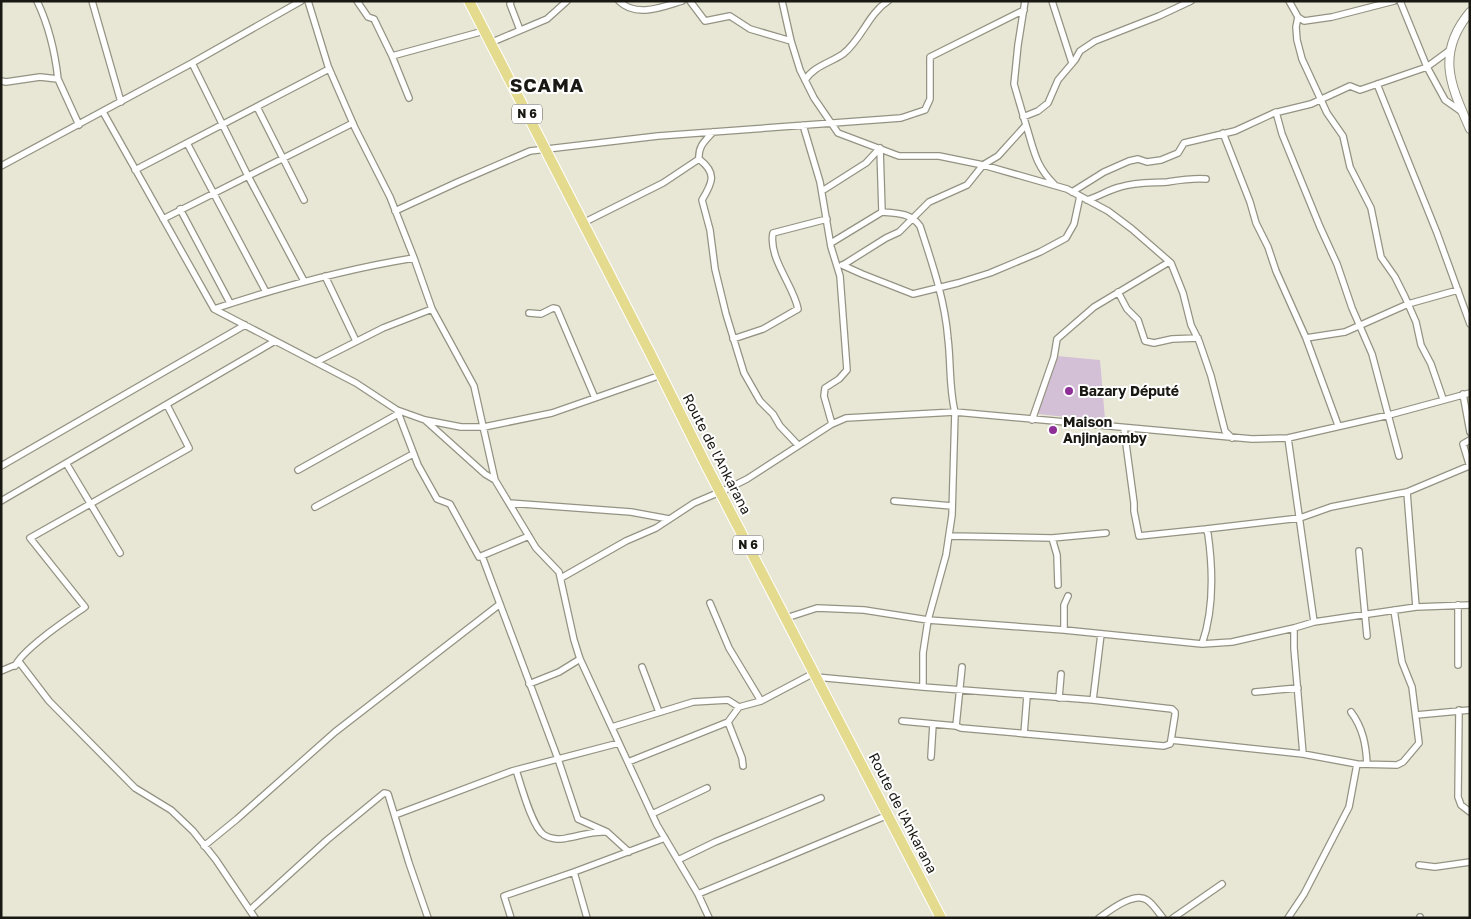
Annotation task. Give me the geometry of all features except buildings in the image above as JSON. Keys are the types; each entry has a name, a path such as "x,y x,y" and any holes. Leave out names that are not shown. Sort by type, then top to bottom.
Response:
{"main road":[{"name":"Route de l'Ankarana","path":"469,1 720,492 941,918"}],"street":[{"path":"37,1 50,34 56,56 58,79 79,125"},
{"path":"92,1 122,102"},
{"path":"1,166 104,112 301,1"},
{"path":"308,1 329,69 396,211 432,310 474,386 484,427 486,447 495,480 536,548 559,572 580,659 652,814 698,894 709,918"},
{"path":"357,1 368,17 374,19 377,23 409,98"},
{"path":"512,1 510,4 520,30"},
{"path":"490,42 547,19 567,1"},
{"path":"619,1 625,8 636,11 653,9 682,1"},
{"path":"690,1 704,21 730,16 750,29 791,41"},
{"path":"782,1 791,41 805,80 814,98 838,133 899,156 939,156 983,165 1072,192 1108,211 1132,229 1169,262 1183,293 1191,325 1198,338 1211,376 1225,431 1232,438"},
{"path":"805,80 810,72 843,54 858,38 872,16 888,1"},
{"path":"1025,1 1014,84 1036,160 1043,173 1055,186"},
{"path":"1052,1 1072,63"},
{"path":"1023,117 1038,111 1048,103 1058,80 1080,51 1095,41 1159,16 1191,1"},
{"path":"1289,1 1298,17 1304,21 1394,1"},
{"path":"1400,1 1427,67 1445,100 1462,112"},
{"path":"396,211 530,151 658,136 901,118 925,110 930,99 930,56 1024,10"},
{"path":"1470,12 1461,23 1450,50 1449,76 1470,129"},
{"path":"1298,17 1296,27 1297,40 1302,58 1327,113 1343,136 1350,167 1371,208 1381,257 1395,277 1416,322 1420,345 1430,364 1443,399"},
{"path":"392,56 484,31"},
{"path":"1072,192 1104,172 1129,162 1138,159 1147,162 1161,160 1178,153 1184,143 1235,131 1276,112 1312,104 1350,86 1360,90 1427,67 1450,50"},
{"path":"192,63 224,124 248,176 304,281"},
{"path":"136,170 329,69"},
{"path":"1,81 6,82 40,77 58,79"},
{"path":"1377,84 1437,233 1470,324"},
{"path":"257,107 304,200"},
{"path":"104,112 214,308 356,383 397,412 462,427 484,427 552,413 661,375"},
{"path":"1276,112 1282,134 1337,264 1352,308 1372,354 1399,456"},
{"path":"163,219 353,123"},
{"path":"843,265 898,232 929,202 967,185 983,165 998,156 1026,124"},
{"path":"803,125 822,191 831,243 840,276 847,370 839,379 825,388 824,396 832,424"},
{"path":"699,158 700,147 713,132"},
{"path":"1223,133 1250,202 1256,223 1306,338 1338,425"},
{"path":"187,143 266,292"},
{"path":"822,191 866,163 880,148"},
{"path":"880,148 882,212"},
{"path":"583,224 663,183 699,158"},
{"path":"699,158 708,166 712,176 711,184 702,200 710,230 715,270 744,373 750,387 760,401 773,414 780,426 798,446"},
{"path":"1087,200 1122,186 1136,183 1166,182 1192,178 1206,179"},
{"path":"836,262 913,294 940,288 990,273 1040,252 1066,238 1074,224 1080,196"},
{"path":"180,209 230,303"},
{"path":"831,243 882,212 903,213 920,226 940,288 948,338 952,398 955,412 952,506 946,555 928,620 923,653 923,687"},
{"path":"733,339 763,329 796,312 798,309 778,266 772,238 773,233 827,219"},
{"path":"214,308 304,281 382,263 414,258"},
{"path":"1032,420 1054,357 1057,339 1094,307 1169,262"},
{"path":"325,276 356,341"},
{"path":"1306,338 1345,332 1408,304 1458,290"},
{"path":"1118,292 1127,309 1138,320 1145,341 1154,342 1198,338"},
{"path":"529,313 541,314 554,308 557,309 595,398"},
{"path":"316,362 383,328 432,310"},
{"path":"1,466 245,325"},
{"path":"1,501 275,341"},
{"path":"561,578 626,541 656,528 694,504 747,479 832,424 853,416 955,412 1232,438 1288,438 1338,425 1389,415 1470,393"},
{"path":"1463,394 1470,432"},
{"path":"15,666 18,659 85,607 30,538 189,448 167,405"},
{"path":"397,412 413,454 437,499 450,504 479,557 529,536"},
{"path":"298,470 397,412"},
{"path":"425,420 485,474 495,480"},
{"path":"1124,429 1139,536 1300,518 1331,507 1407,492 1470,466 1463,444 1470,440"},
{"path":"1288,438 1314,622"},
{"path":"315,506 413,454"},
{"path":"66,463 120,553"},
{"path":"1407,492 1416,607"},
{"path":"894,501 952,506"},
{"path":"509,503 631,512 669,519"},
{"path":"1202,644 1207,629 1211,595 1210,550 1206,529"},
{"path":"949,536 1052,538 1106,533"},
{"path":"1052,538 1057,555 1058,585"},
{"path":"1359,551 1367,636"},
{"path":"482,556 558,759 578,819 607,832 629,852"},
{"path":"1064,630 1064,605 1068,596"},
{"path":"710,603 729,648 761,701"},
{"path":"204,846 335,732 500,604"},
{"path":"1458,605 1458,665"},
{"path":"786,618 817,608 864,610 928,620 1064,630 1202,644 1232,642 1314,622 1364,614 1416,607 1470,605"},
{"path":"1170,740 1303,754 1357,764 1397,765 1403,762 1418,742 1412,687 1402,662 1394,610"},
{"path":"1294,628 1303,754"},
{"path":"1093,700 1101,634"},
{"path":"529,684 559,672 580,659"},
{"path":"1,671 20,664 49,702 135,788 171,810 204,846 255,918"},
{"path":"642,667 659,712"},
{"path":"956,726 962,667"},
{"path":"1059,698 1061,674"},
{"path":"628,762 728,722 740,707 761,701 815,675 960,691 1093,700 1172,709 1175,712 1170,744 1164,746 902,721"},
{"path":"1255,692 1298,688"},
{"path":"1024,734 1027,696"},
{"path":"612,727 693,702 728,700 740,707"},
{"path":"1459,710 1458,797 1461,805 1470,812"},
{"path":"1416,715 1470,710"},
{"path":"1351,712 1362,731 1367,764"},
{"path":"728,722 742,758 743,766"},
{"path":"930,757 933,724"},
{"path":"395,815 516,770 619,743"},
{"path":"1288,918 1304,894 1349,807 1357,764"},
{"path":"516,770 537,828 544,836 565,839 595,831 607,832"},
{"path":"652,814 707,788"},
{"path":"250,910 327,840 384,793 388,794 428,918"},
{"path":"678,860 715,842 822,798"},
{"path":"698,894 888,814"},
{"path":"511,918 504,896 665,838"},
{"path":"1419,865 1435,867 1470,862"},
{"path":"574,872 587,918"},
{"path":"1173,918 1222,884"},
{"path":"1098,918 1121,902 1142,898 1148,900 1163,918"}],"shaded area":[{"path":"1057,356 1100,360 1105,419 1038,414"}],"place":[{"name":"Bazary Député","path":"1069,391"},
{"name":"Maison Anjinjaomby","path":"1053,430"}],"district":[{"name":"SCAMA","path":"547,85"}]}
